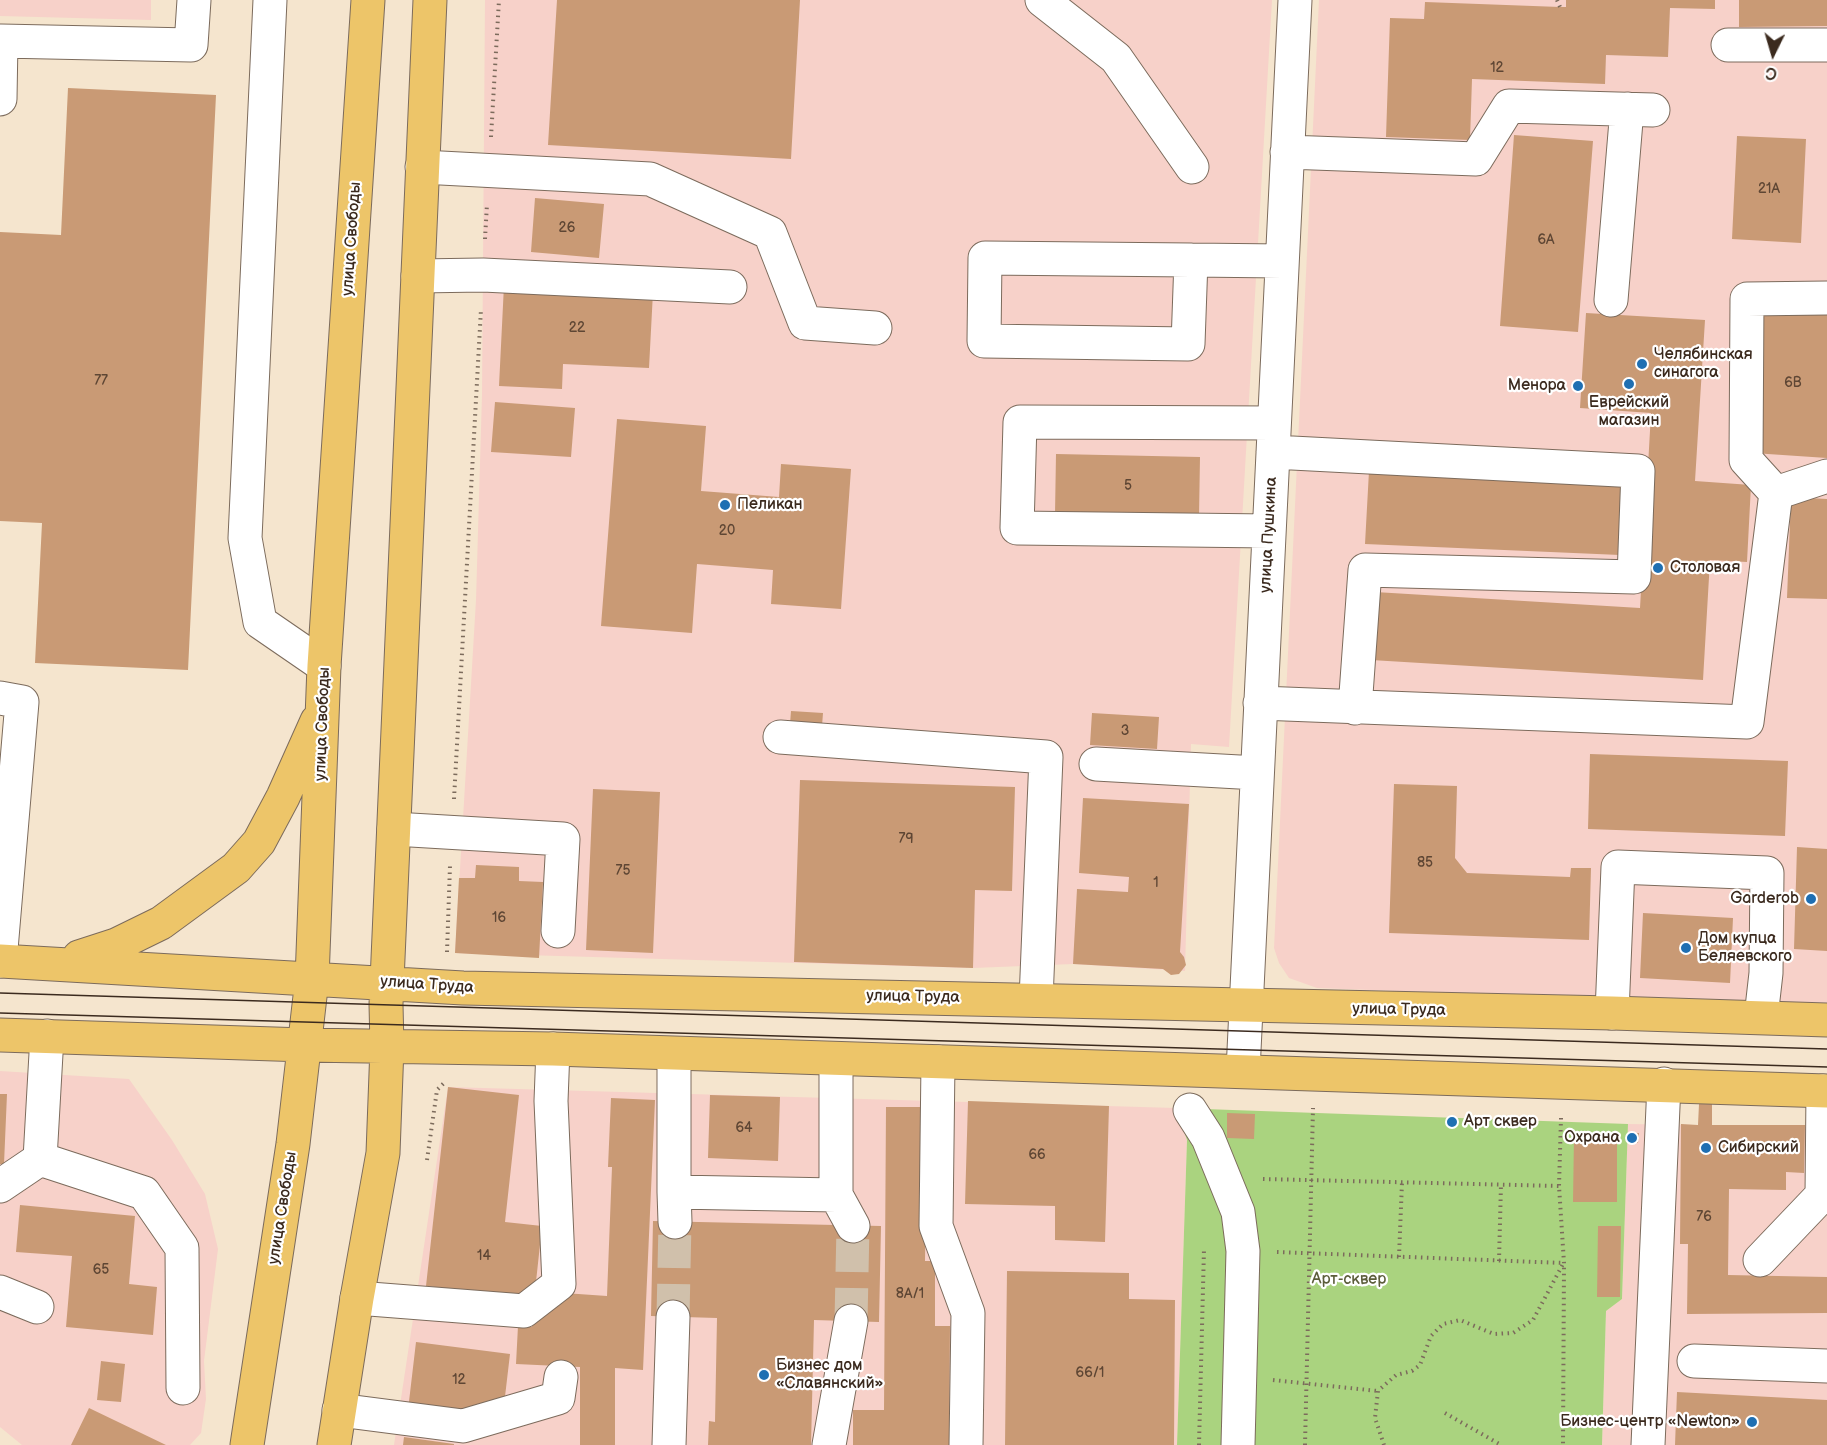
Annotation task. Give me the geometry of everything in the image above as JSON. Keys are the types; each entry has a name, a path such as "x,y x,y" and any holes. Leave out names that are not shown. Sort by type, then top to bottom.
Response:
{"main road":[{"name":"улица Свободы","path":"247,1445 293,1144 312,979 324,666 368,0"},
{"path":"334,1445 383,1153 387,1047 385,1024 430,0"},
{"path":"58,963 116,945 161,923 236,868 259,842 283,797 324,706"},
{"name":"улица Труда","path":"0,961 463,988 1612,1013 1827,1020"},
{"path":"0,1035 305,1045 553,1049 1825,1091"}],"street":[{"path":"0,99 1,41 190,45 194,0"},
{"path":"270,0 245,538 260,622 324,666"},
{"path":"1042,0 1116,58 1192,166"},
{"name":"улица Пушкина","path":"1243,1071 1294,0"},
{"path":"1728,45 1827,45"},
{"path":"1287,152 1476,159 1509,106 1640,110 1611,300"},
{"path":"422,167 650,179 770,233 805,323 875,328"},
{"path":"1191,260 1188,344 984,341 985,258 1191,260 1282,261"},
{"path":"418,276 483,275 730,287"},
{"path":"1260,703 1748,722 1776,494 1746,459 1747,299 1827,298"},
{"path":"1269,531 1017,528 1020,422 1273,437 1638,471 1634,577 1365,570 1355,708"},
{"path":"1776,494 1827,476"},
{"path":"0,698 22,702 0,961"},
{"path":"780,737 1046,757 1036,1000"},
{"path":"1096,764 1257,773"},
{"path":"394,830 563,839 558,931"},
{"path":"1612,1013 1618,867 1767,873 1766,973 1761,1017"},
{"path":"40,1159 47,1036"},
{"path":"357,1298 524,1311 559,1284 551,1101 553,1049"},
{"path":"674,1054 674,1207 836,1195"},
{"path":"836,1059 836,1195 853,1226"},
{"path":"938,1062 936,1226 968,1313 966,1445"},
{"path":"1648,1445 1664,1084"},
{"path":"1760,1260 1822,1194 1825,1091"},
{"path":"1190,1110 1208,1138 1238,1212 1243,1251 1238,1445"},
{"path":"0,1186 40,1159"},
{"path":"40,1159 144,1193 182,1248 183,1388"},
{"path":"0,1292 37,1307"},
{"path":"669,1445 673,1317"},
{"path":"829,1445 851,1321"},
{"path":"1694,1361 1827,1366"},
{"path":"339,1410 463,1426 558,1398 561,1377"}],"path":[{"path":"447,958 499,0"},
{"path":"1557,0 1560,7"},
{"path":"427,1160 437,1090 446,1080"},
{"path":"1305,1445 1313,1102"},
{"path":"1562,1108 1559,1186 1564,1263 1563,1445"},
{"path":"1226,1178 1559,1186"},
{"path":"1399,1257 1402,1182"},
{"path":"1499,1261 1501,1184"},
{"path":"1199,1445 1204,1241"},
{"path":"1204,1251 1564,1263"},
{"path":"1384,1445 1375,1418 1378,1391 1396,1375 1412,1371 1420,1365 1431,1336 1443,1324 1460,1320 1494,1334 1513,1333 1533,1320 1564,1263"},
{"path":"1201,1377 1305,1382 1378,1391"},
{"path":"1446,1413 1502,1445"}],"shaded area":[{"path":"0,0 151,0 151,20 0,16"},
{"path":"485,0 1272,0 1229,747 1191,744 1185,971 1073,964 973,968 455,953 476,600 482,395"},
{"path":"1319,0 1827,0 1827,1007 1317,988 1289,978 1279,963 1274,948"},
{"path":"0,1071 129,1079 172,1140 205,1194 218,1249 204,1361 206,1399 201,1433 190,1445 22,1445 0,1427"},
{"path":"448,1087 1176,1108 1187,1140 1177,1445 394,1445"},
{"path":"1628,1124 1827,1127 1827,1445 1602,1445 1606,1311 1622,1299"}],"green space":[{"name":"Арт-сквер","path":"1176,1108 1628,1124 1622,1299 1606,1311 1602,1445 1177,1445 1187,1140"}],"building":[{"path":"557,0 800,0 791,159 548,145"},
{"path":"1566,0 1715,0 1715,9 1670,8 1668,57 1606,55 1605,84 1472,79 1470,140 1386,137 1390,18 1424,19 1425,2 1566,7"},
{"path":"1739,0 1827,0 1827,26 1739,27"},
{"path":"68,88 216,95 188,670 35,663 42,523 0,521 0,232 61,235"},
{"path":"1514,135 1593,141 1578,332 1500,326"},
{"path":"1737,136 1806,139 1801,243 1732,239"},
{"path":"535,198 604,204 599,258 531,252"},
{"path":"504,285 653,292 649,368 563,364 562,389 499,386"},
{"path":"1763,309 1827,313 1827,458 1753,453"},
{"path":"1586,313 1705,320 1695,481 1751,485 1747,562 1710,560 1703,680 1371,660 1375,592 1640,608 1651,413 1580,408"},
{"path":"495,402 575,408 571,457 491,452"},
{"path":"617,419 706,426 701,491 779,497 781,464 851,469 841,609 771,604 773,570 697,564 692,633 601,626"},
{"path":"1056,454 1200,457 1199,517 1055,514"},
{"path":"1369,471 1624,482 1620,555 1365,544"},
{"path":"1791,497 1827,499 1827,599 1787,598"},
{"path":"791,711 823,713 822,726 790,724"},
{"path":"1092,713 1159,717 1157,749 1090,745"},
{"path":"1590,754 1788,761 1785,836 1588,829"},
{"path":"800,780 1015,787 1012,891 975,890 973,968 794,962"},
{"path":"1394,784 1457,786 1455,858 1467,873 1570,877 1571,868 1591,868 1589,940 1389,933"},
{"path":"593,789 660,792 653,953 586,950"},
{"path":"1083,798 1189,804 1180,952 1186,965 1179,974 1171,975 1163,969 1073,964 1077,889 1128,892 1129,877 1079,873"},
{"name":"Garderob","path":"1797,847 1827,849 1827,951 1794,949"},
{"path":"476,865 519,867 519,881 543,882 539,958 455,953 459,878 475,878"},
{"name":"Дом купца Беляевского","path":"1643,913 1733,918 1730,983 1640,978"},
{"path":"448,1087 519,1095 505,1222 542,1226 535,1291 607,1296 612,1167 608,1167 611,1098 655,1100 643,1370 615,1368 615,1445 580,1445 580,1367 516,1364 518,1326 532,1327 534,1298 426,1286"},
{"path":"0,1094 7,1094 4,1164 0,1164"},
{"path":"710,1095 780,1097 778,1161 708,1158"},
{"path":"968,1101 1109,1106 1105,1242 1055,1240 1055,1206 965,1204"},
{"path":"1699,1104 1712,1104 1712,1125 1805,1125 1804,1173 1786,1172 1786,1190 1729,1189 1728,1275 1827,1277 1827,1313 1687,1314 1688,1244 1680,1244 1681,1124 1698,1125"},
{"path":"886,1107 927,1107 925,1261 935,1261 935,1326 950,1326 949,1445 853,1445 853,1410 884,1410"},
{"path":"1227,1113 1255,1114 1254,1139 1227,1138"},
{"name":"Охрана","path":"1627,1133 1639,1133 1638,1143 1626,1142"},
{"path":"1574,1136 1617,1136 1617,1202 1573,1202"},
{"path":"20,1205 135,1216 129,1284 157,1287 153,1335 66,1327 72,1256 16,1252"},
{"name":"Бизнес дом «Славянский»","path":"653,1221 881,1226 879,1322 814,1320 811,1445 708,1445 709,1421 715,1422 717,1318 651,1316"},
{"path":"1598,1226 1621,1226 1620,1297 1597,1297"},
{"path":"1007,1271 1129,1273 1129,1299 1175,1300 1174,1445 1005,1445"},
{"path":"416,1342 510,1354 504,1405 454,1416 408,1410"},
{"path":"101,1361 125,1364 121,1402 97,1400"},
{"name":"Бизнес-центр «Newton»","path":"1677,1392 1827,1400 1827,1445 1675,1445"},
{"path":"89,1408 166,1445 71,1445"},
{"path":"404,1437 454,1444 454,1445 403,1445"}],"tunnel":[{"path":"673,1317 675,1222"},
{"path":"851,1321 853,1226"}],"tram line":[{"path":"0,993 1827,1049"},
{"path":"0,1013 1827,1067"}],"place":[{"name":"Челябинская синагога","path":"1642,364"},
{"name":"Еврейский магазин","path":"1629,384"},
{"name":"Менора","path":"1578,386"},
{"name":"Пеликан","path":"725,505"},
{"name":"Столовая","path":"1658,568"},
{"name":"Garderob","path":"1811,899"},
{"name":"Дом купца Беляевского","path":"1686,948"},
{"name":"Арт сквер","path":"1452,1122"},
{"name":"Охрана","path":"1632,1138"},
{"name":"Сибирский","path":"1706,1148"},
{"name":"Бизнес дом «Славянский»","path":"764,1375"},
{"name":"Бизнес-центр «Newton»","path":"1752,1422"}]}
